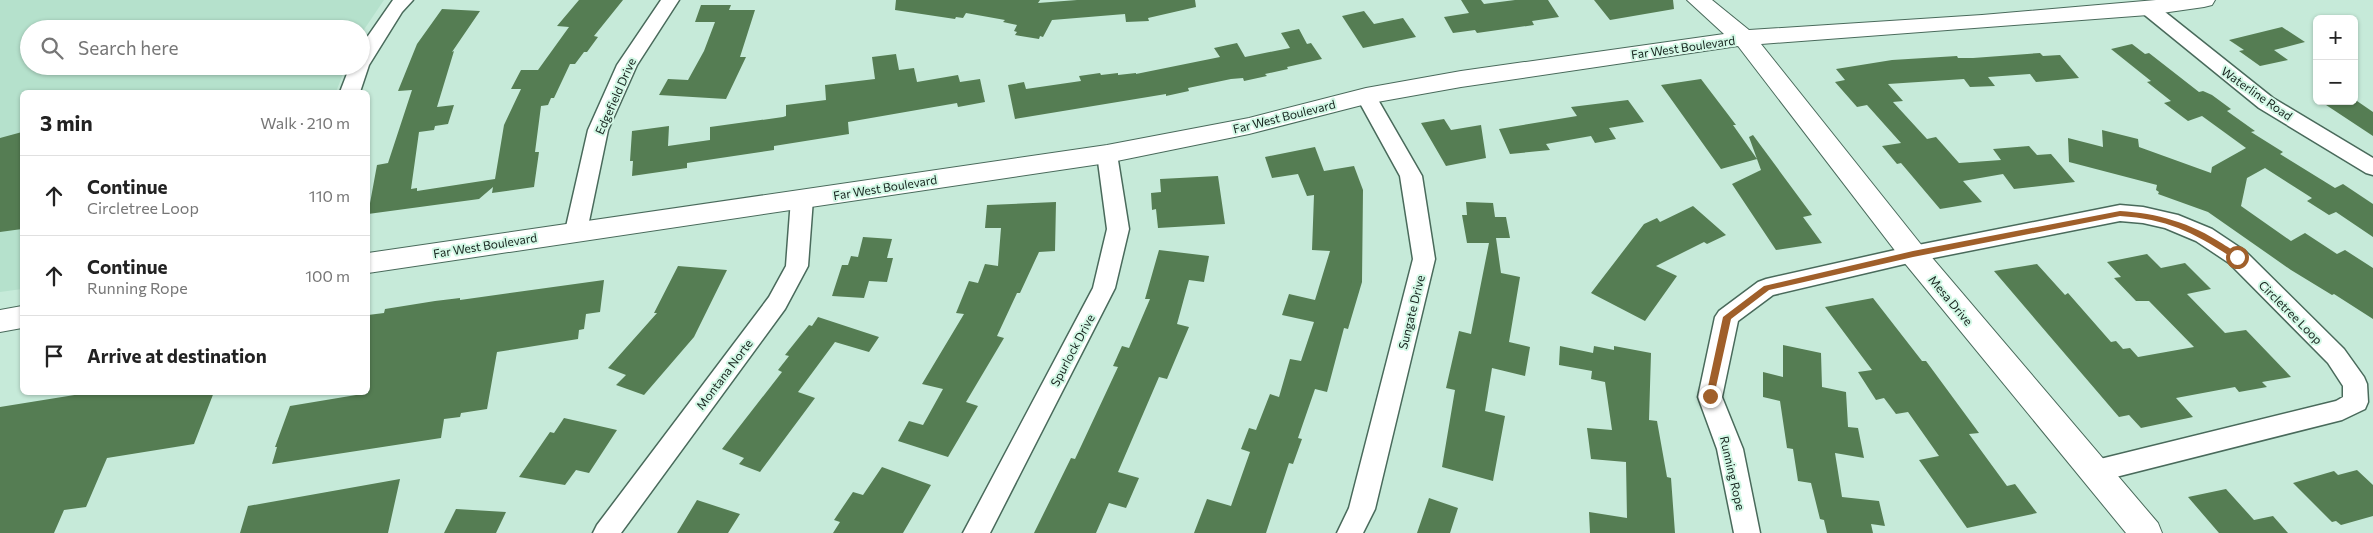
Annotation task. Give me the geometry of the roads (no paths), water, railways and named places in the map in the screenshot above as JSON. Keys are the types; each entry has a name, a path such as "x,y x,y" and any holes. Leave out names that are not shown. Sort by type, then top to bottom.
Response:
{"street":[{"path":"370,48 395,8 404,0"},
{"name":"Edgefield Drive","path":"576,231 598,130 627,65 670,0"},
{"name":"Mesa Drive","path":"1698,0 1744,38 1913,254 2146,533"},
{"name":"Far West Boulevard","path":"370,262 1107,154 1249,126 1366,96 1461,79 1744,38 1982,22 2148,8 2204,0"},
{"name":"Waterline Road","path":"2148,8 2266,103 2373,168"},
{"path":"351,90 357,75"},
{"name":"Sungate Drive","path":"1350,533 1362,509 1424,259 1411,176 1366,96"},
{"name":"Spurlock Drive","path":"976,533 1104,288 1118,228 1107,154"},
{"name":"Montana Norte","path":"606,533 777,303 797,266 802,199"},
{"name":"Circletree Loop","path":"1913,254 2120,213 2143,215 2170,221 2204,235 2237,257 2336,356 2355,384 2356,402 2342,410 2096,471"},
{"name":"Running Rope","path":"1747,533 1730,449 1710,396 1728,317 1766,288 1913,254"},
{"path":"0,321 20,317"}]}
